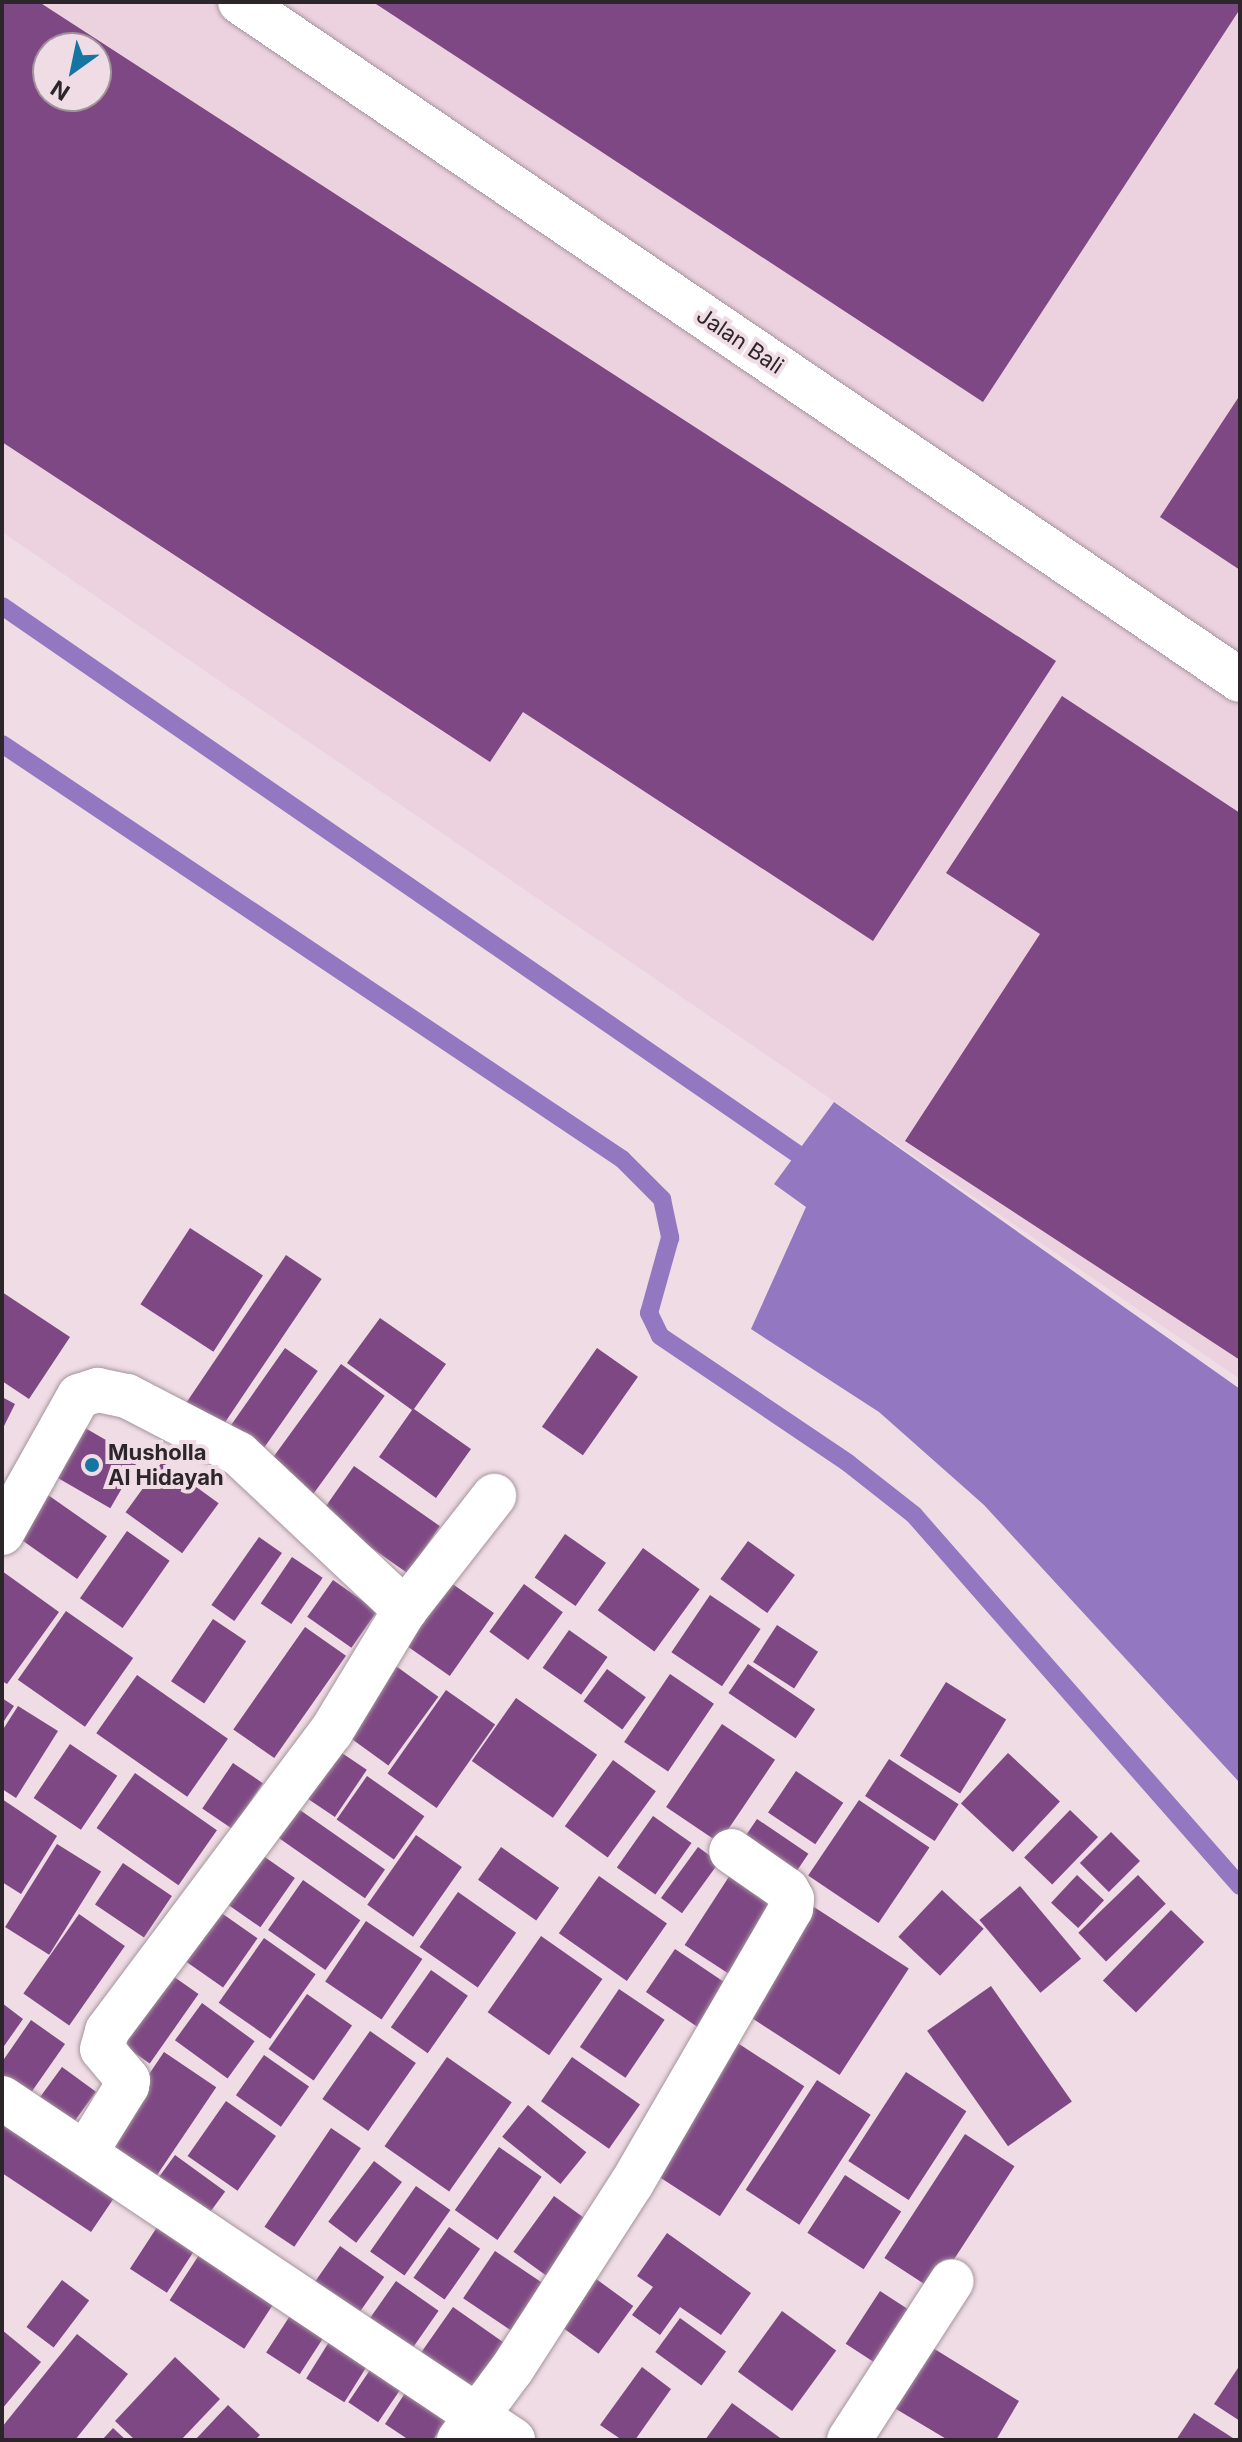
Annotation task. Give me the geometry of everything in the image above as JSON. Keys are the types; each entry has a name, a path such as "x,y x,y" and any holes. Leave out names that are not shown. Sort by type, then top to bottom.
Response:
{"street":[{"name":"Jalan Bali","path":"240,2 1240,680"},
{"path":"2,1533 79,1396 98,1390 127,1396 239,1454 405,1610"},
{"path":"86,2152 127,2086 128,2080 102,2049 107,2031 331,1732 405,1610 494,1496"},
{"path":"2,2098 86,2152 484,2432 791,1909 792,1899 787,1890 731,1851"},
{"path":"849,2440 952,2281"}],"shaded area":[{"path":"2,2 1240,2 1240,1379 2,532"},
{"path":"834,1102 1240,1389 1240,1783 984,1505 879,1412 751,1329 806,1207 774,1184"}],"building":[{"path":"2,2 39,2 85,32 32,32 32,112 112,112 112,49 1056,661 873,941 523,712 490,762 2,442"},
{"path":"377,2 1240,2 1240,9 983,402"},
{"path":"1240,395 1240,570 1160,517"},
{"path":"1062,696 1240,813 1240,1360 905,1141 1040,934 946,873"},
{"path":"190,1228 263,1275 213,1352 140,1304"},
{"path":"286,1255 322,1279 215,1437 179,1413"},
{"path":"2,1292 70,1337 29,1399 2,1381"},
{"path":"380,1318 446,1364 414,1409 471,1449 436,1498 379,1457 412,1410 347,1363"},
{"path":"285,1348 318,1371 262,1450 229,1427"},
{"path":"597,1348 638,1377 583,1455 542,1427"},
{"path":"341,1364 385,1396 309,1500 265,1468"},
{"path":"2,1397 15,1404 2,1430"},
{"name":"Musholla Al Hidayah","path":"73,1421 139,1459 110,1508 44,1470"},
{"path":"162,1462 219,1503 182,1553 126,1512"},
{"path":"354,1466 440,1526 407,1573 321,1513"},
{"path":"48,1495 107,1536 77,1579 18,1538"},
{"path":"127,1531 170,1561 123,1628 80,1598"},
{"path":"565,1534 606,1563 576,1606 535,1577"},
{"path":"259,1537 282,1553 234,1621 211,1605"},
{"path":"748,1541 795,1575 767,1613 720,1579"},
{"path":"643,1548 700,1589 654,1651 598,1610"},
{"path":"292,1557 323,1578 291,1624 261,1603"},
{"path":"2,1571 59,1612 7,1684 2,1681"},
{"path":"444,1578 494,1613 450,1676 400,1641"},
{"path":"333,1580 377,1611 351,1648 307,1617"},
{"path":"524,1584 563,1612 528,1660 489,1632"},
{"path":"710,1595 761,1629 722,1686 671,1652"},
{"path":"66,1611 133,1658 85,1727 18,1680"},
{"path":"213,1619 246,1641 204,1704 171,1681"},
{"path":"777,1625 818,1652 794,1689 753,1662"},
{"path":"305,1627 346,1656 274,1758 233,1729"},
{"path":"569,1630 608,1657 581,1695 543,1668"},
{"path":"389,1661 438,1697 388,1766 339,1730"},
{"path":"748,1664 815,1709 796,1738 728,1693"},
{"path":"607,1669 646,1697 622,1730 583,1701"},
{"path":"670,1674 714,1704 668,1772 624,1742"},
{"path":"137,1675 228,1739 187,1797 96,1733"},
{"path":"946,1682 1006,1720 960,1793 900,1756"},
{"path":"446,1690 495,1724 437,1808 387,1774"},
{"path":"2,1698 14,1706 2,1724"},
{"path":"516,1698 597,1755 553,1818 472,1761"},
{"path":"18,1706 58,1731 16,1798 2,1789 2,1731"},
{"path":"722,1724 775,1760 719,1843 666,1807"},
{"path":"327,1743 367,1770 335,1817 295,1790"},
{"path":"70,1744 117,1776 81,1830 34,1798"},
{"path":"1008,1753 1060,1801 1013,1852 961,1803"},
{"path":"889,1759 959,1804 935,1841 865,1796"},
{"path":"613,1760 656,1791 608,1857 565,1826"},
{"path":"233,1763 263,1783 232,1829 202,1809"},
{"path":"796,1771 843,1803 815,1844 768,1812"},
{"path":"135,1773 217,1830 178,1885 97,1828"},
{"path":"367,1776 424,1816 394,1860 337,1819"},
{"path":"2,1799 57,1836 21,1894 2,1882"},
{"path":"859,1800 929,1848 879,1923 808,1875"},
{"path":"290,1803 385,1870 365,1898 270,1832"},
{"path":"1070,1810 1098,1837 1052,1885 1024,1857"},
{"path":"653,1816 692,1843 655,1895 617,1868"},
{"path":"757,1819 808,1854 788,1884 737,1849"},
{"path":"1111,1832 1140,1861 1109,1892 1080,1863"},
{"path":"416,1835 462,1867 413,1937 367,1905"},
{"path":"57,1844 101,1872 49,1955 5,1927"},
{"path":"249,1846 295,1878 260,1927 215,1895"},
{"path":"501,1847 559,1888 536,1920 478,1880"},
{"path":"698,1847 719,1862 682,1913 661,1898"},
{"path":"123,1863 172,1896 144,1937 95,1904"},
{"path":"732,1872 778,1902 731,1975 685,1945"},
{"path":"1077,1875 1104,1900 1078,1928 1051,1903"},
{"path":"1138,1875 1166,1904 1106,1961 1078,1933"},
{"path":"599,1876 667,1924 627,1981 559,1933"},
{"path":"303,1880 360,1920 325,1970 268,1930"},
{"path":"1020,1886 1081,1959 1040,1993 979,1920"},
{"path":"942,1890 984,1929 940,1976 898,1937"},
{"path":"458,1892 516,1933 478,1988 420,1947"},
{"path":"210,1905 258,1938 223,1987 176,1954"},
{"path":"814,1907 909,1969 840,2075 745,2014"},
{"path":"1171,1910 1204,1942 1136,2012 1103,1980"},
{"path":"79,1914 125,1946 69,2026 23,1993"},
{"path":"366,1921 422,1959 382,2020 325,1982"},
{"path":"541,1936 602,1979 549,2055 488,2012"},
{"path":"264,1938 316,1974 270,2039 219,2003"},
{"path":"675,1949 729,1985 700,2028 646,1992"},
{"path":"160,1967 199,1994 150,2064 111,2037"},
{"path":"431,1970 468,1996 428,2053 391,2027"},
{"path":"991,1986 1072,2102 1008,2146 927,2031"},
{"path":"619,1989 665,2020 625,2078 580,2047"},
{"path":"307,1994 352,2026 314,2080 269,2049"},
{"path":"2,2003 23,2019 2,2049"},
{"path":"202,2003 255,2041 228,2078 175,2040"},
{"path":"31,2020 65,2044 21,2107 2,2094 2,2062"},
{"path":"370,2031 416,2063 368,2131 322,2099"},
{"path":"733,2040 804,2086 720,2216 649,2170"},
{"path":"164,2052 216,2087 156,2176 104,2141"},
{"path":"264,2055 309,2087 281,2127 236,2095"},
{"path":"447,2057 512,2102 449,2192 384,2146"},
{"path":"572,2057 640,2105 609,2149 541,2101"},
{"path":"62,2067 96,2092 70,2127 36,2103"},
{"path":"906,2072 966,2111 909,2200 848,2161"},
{"path":"817,2080 871,2115 799,2225 746,2190"},
{"path":"226,2101 276,2136 238,2191 188,2156"},
{"path":"528,2105 586,2152 560,2184 502,2137"},
{"path":"8,2120 118,2192 91,2232 2,2173 2,2129"},
{"path":"331,2128 361,2148 294,2247 264,2227"},
{"path":"965,2134 1014,2166 934,2290 884,2258"},
{"path":"499,2147 542,2177 497,2240 455,2210"},
{"path":"175,2155 225,2191 201,2225 151,2188"},
{"path":"374,2161 402,2182 356,2243 328,2222"},
{"path":"845,2175 901,2211 864,2269 807,2233"},
{"path":"416,2186 450,2210 405,2276 370,2252"},
{"path":"554,2196 593,2224 552,2280 513,2252"},
{"path":"161,2221 198,2245 167,2293 130,2269"},
{"path":"449,2227 480,2249 445,2300 413,2278"},
{"path":"667,2233 751,2293 721,2335 680,2307 660,2335 632,2315 653,2287 637,2276"},
{"path":"340,2246 384,2277 359,2313 315,2282"},
{"path":"495,2251 548,2287 516,2334 463,2298"},
{"path":"199,2255 274,2303 244,2349 170,2300"},
{"path":"592,2276 633,2306 599,2354 557,2324"},
{"path":"62,2280 89,2300 54,2348 26,2327"},
{"path":"396,2281 439,2311 405,2359 362,2329"},
{"path":"880,2291 922,2318 888,2371 846,2344"},
{"path":"453,2307 509,2346 467,2405 412,2366"},
{"path":"295,2308 329,2330 300,2374 266,2352"},
{"path":"782,2311 836,2350 792,2411 738,2372"},
{"path":"680,2318 726,2352 701,2385 655,2352"},
{"path":"2,2330 41,2362 2,2409"},
{"path":"77,2334 128,2374 75,2440 2,2440 2,2427"},
{"path":"329,2342 367,2366 344,2402 306,2378"},
{"path":"928,2345 1019,2401 996,2440 948,2440 891,2406"},
{"path":"175,2357 220,2399 181,2440 135,2440 115,2421"},
{"path":"374,2364 404,2384 378,2422 348,2402"},
{"path":"1240,2365 1240,2421 1214,2404"},
{"path":"642,2367 671,2389 635,2440 622,2440 600,2425"},
{"path":"407,2390 448,2417 433,2440 409,2440 385,2424"},
{"path":"732,2403 783,2440 705,2440"},
{"path":"228,2405 260,2435 255,2440 195,2440"},
{"path":"1194,2413 1236,2440 1176,2440"},
{"path":"113,2428 126,2440 102,2440"}],"waterway":[{"path":"2,606 796,1153"},
{"path":"2,744 622,1159 662,1199 670,1238 649,1313 660,1336 848,1463 914,1515 1240,1886"}],"place":[{"name":"Musholla Al Hidayah","path":"92,1465"}]}
